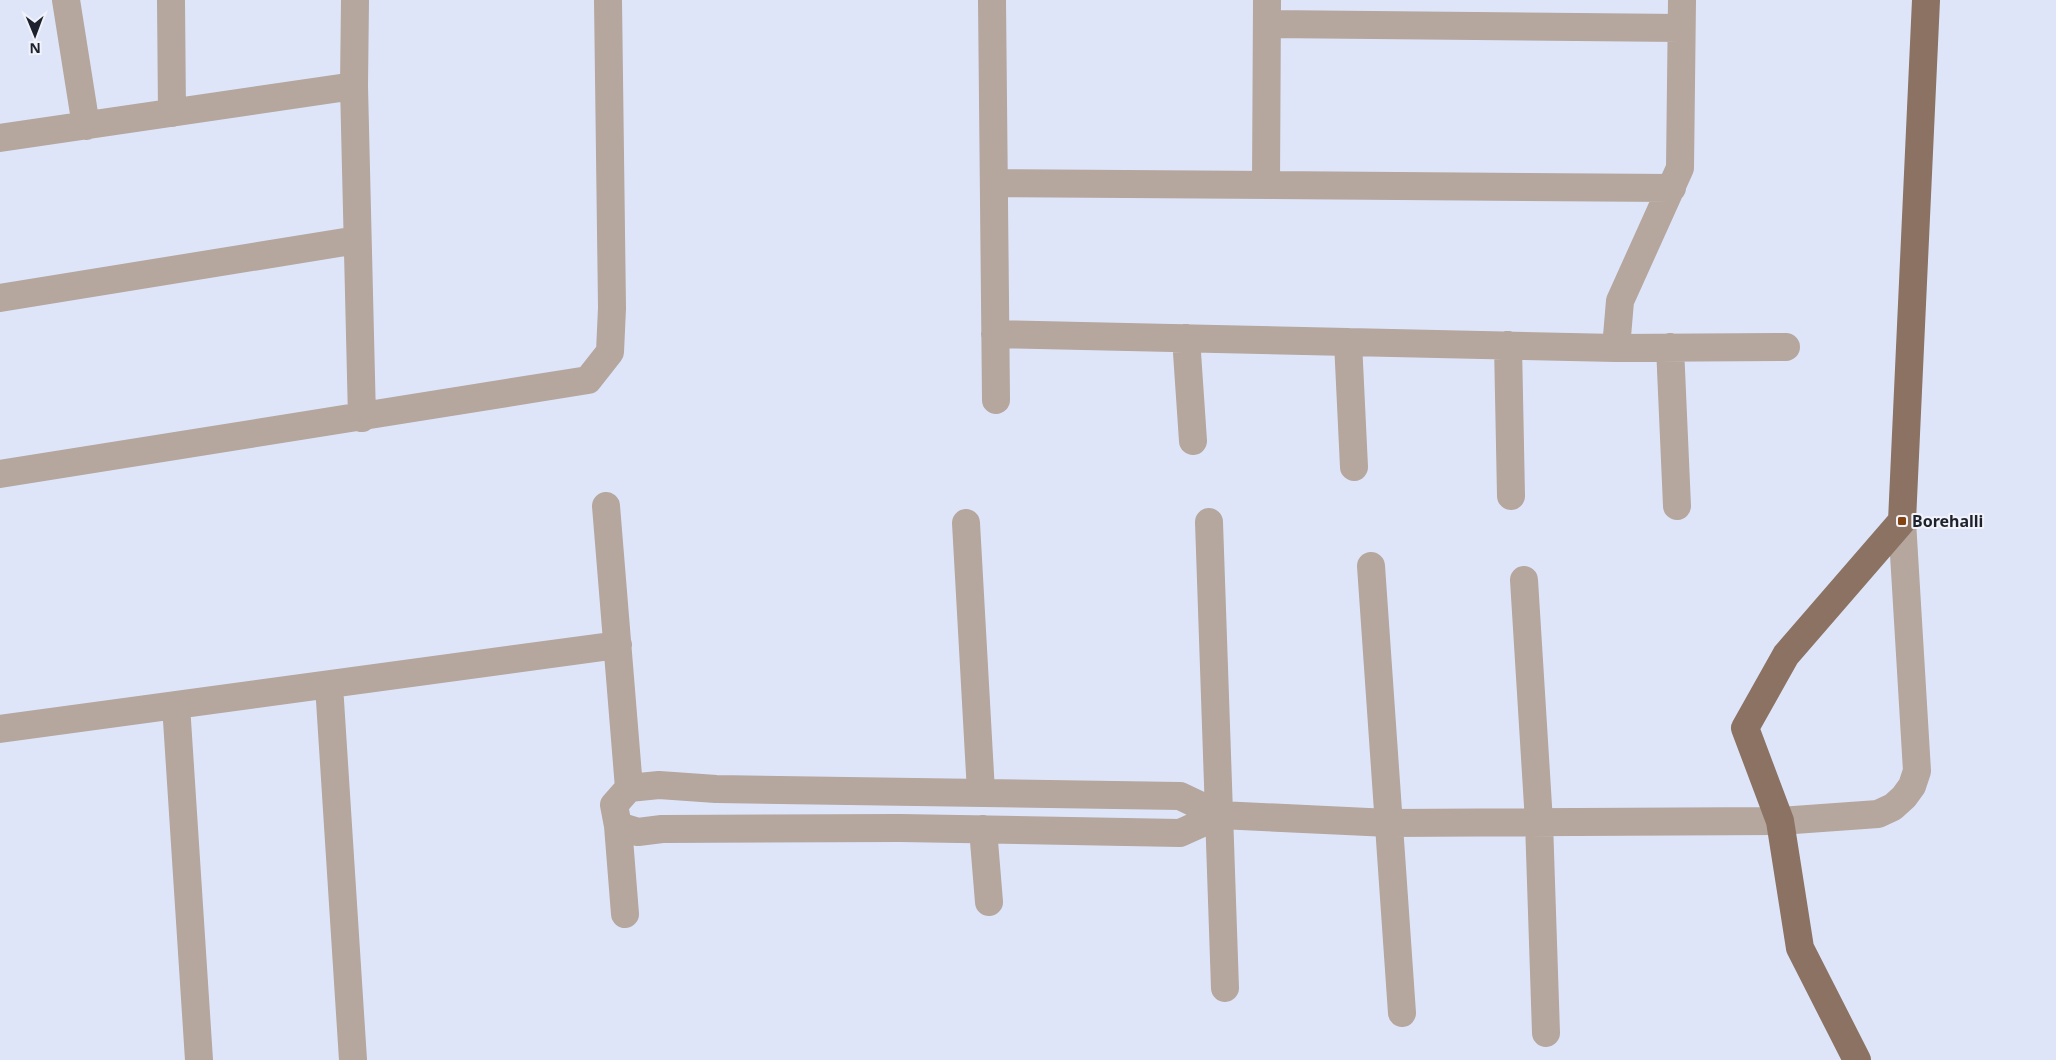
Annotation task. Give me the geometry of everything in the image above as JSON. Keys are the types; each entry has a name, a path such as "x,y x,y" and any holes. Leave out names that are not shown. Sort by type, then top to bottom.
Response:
{"main road":[{"path":"1857,1060 1800,948 1780,820 1745,728 1786,655 1902,521 1926,0"}],"street":[{"path":"66,0 86,126"},
{"path":"171,0 172,113"},
{"path":"355,0 354,86 362,418"},
{"path":"0,474 362,418 588,380 610,352 612,308 608,0"},
{"path":"992,0 996,400"},
{"path":"1616,348 1620,301 1680,168 1682,0"},
{"path":"1266,185 1267,12 1681,28"},
{"path":"0,138 354,86"},
{"path":"994,183 1672,188"},
{"path":"0,298 357,240"},
{"path":"995,334 1616,348 1786,347"},
{"path":"1186,338 1193,441"},
{"path":"1348,342 1354,467"},
{"path":"1508,345 1511,496"},
{"path":"1670,347 1677,506"},
{"path":"606,506 629,788"},
{"path":"624,914 618,826 614,805 629,788 659,785 716,788 1180,796 1220,815 1389,823 1780,820 1878,814 1893,807 1912,786 1917,771 1902,521"},
{"path":"1209,522 1225,988"},
{"path":"966,523 981,792"},
{"path":"1371,566 1402,1014"},
{"path":"1524,580 1539,822 1546,1033"},
{"path":"0,729 618,646"},
{"path":"328,685 353,1060"},
{"path":"176,705 200,1060"},
{"path":"618,826 638,832 662,829 983,829 1180,833 1220,815"},
{"path":"983,829 989,902"}],"place":[{"name":"Borehalli","path":"1902,521"}]}
